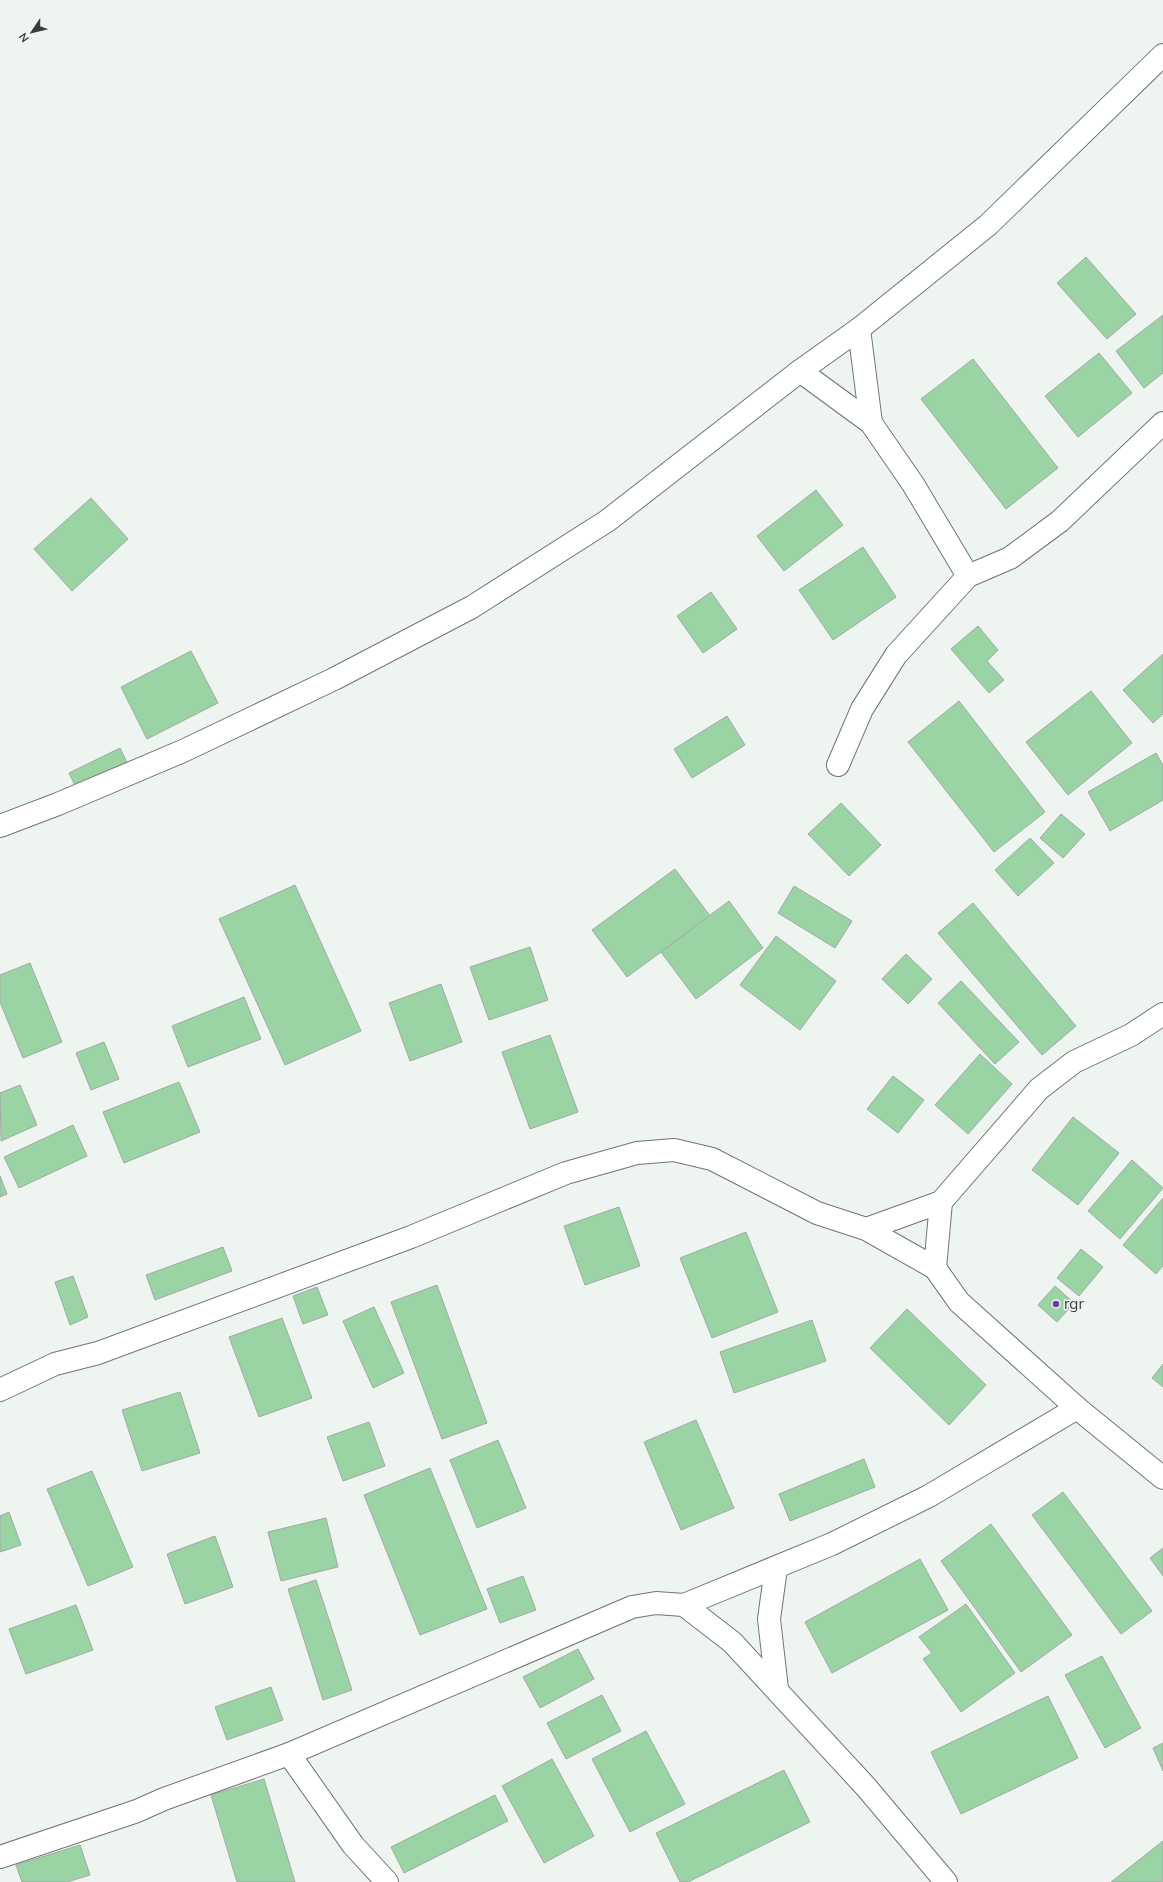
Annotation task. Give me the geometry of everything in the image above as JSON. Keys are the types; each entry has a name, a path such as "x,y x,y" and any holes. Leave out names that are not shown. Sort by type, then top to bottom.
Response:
{"street":[{"path":"0,826 58,804 183,751 334,679 472,607 607,521 800,371 859,330 988,225 1163,55"},
{"path":"859,330 871,423"},
{"path":"800,371 871,423 913,484 968,576"},
{"path":"838,764 862,709 896,655 968,576 1010,558 1060,521 1163,423"},
{"path":"866,1229 941,1202 1039,1089 1074,1062 1131,1035 1163,1014"},
{"path":"0,1390 55,1364 98,1353 411,1237 566,1173 637,1153 674,1150 712,1159 817,1213 866,1229 935,1268 959,1302 1077,1408 1163,1478"},
{"path":"935,1268 941,1202"},
{"path":"0,1857 137,1811 164,1799 289,1754 632,1607 656,1603 684,1605 737,1582 776,1568 832,1544 929,1496 1077,1408"},
{"path":"776,1568 769,1619 777,1689"},
{"path":"684,1605 732,1642 777,1689 866,1787 946,1882"},
{"path":"289,1754 353,1845 387,1882"}],"building":[{"path":"1086,257 1136,314 1107,339 1057,283"},
{"path":"1163,315 1163,373 1144,388 1116,351"},
{"path":"1099,353 1132,393 1078,437 1045,396"},
{"path":"973,359 1058,468 1006,509 921,399"},
{"path":"816,490 843,525 784,571 757,536"},
{"path":"91,498 128,539 72,591 34,549"},
{"path":"863,547 896,597 833,640 799,590"},
{"path":"711,592 737,629 703,653 677,616"},
{"path":"978,626 998,650 987,661 1004,680 989,693 951,649"},
{"path":"191,651 218,703 147,739 121,687"},
{"path":"1163,654 1163,714 1153,723 1123,690"},
{"path":"1091,691 1132,743 1068,795 1026,742"},
{"path":"959,701 1045,812 994,852 908,742"},
{"path":"727,716 745,745 692,778 674,749"},
{"path":"120,748 130,769 79,794 69,773"},
{"path":"1156,753 1163,765 1163,800 1110,831 1088,792"},
{"path":"841,803 881,845 849,876 808,834"},
{"path":"1061,814 1085,834 1063,858 1040,838"},
{"path":"1030,838 1054,863 1018,896 995,870"},
{"path":"675,869 710,916 627,977 592,930"},
{"path":"295,885 361,1031 285,1065 219,919"},
{"path":"794,886 852,921 835,948 778,913"},
{"path":"729,901 763,948 696,999 661,952"},
{"path":"973,903 1076,1026 1042,1055 938,933"},
{"path":"776,936 836,981 800,1030 740,985"},
{"path":"530,947 548,1000 489,1020 470,967"},
{"path":"906,954 932,979 908,1004 882,979"},
{"path":"30,963 62,1042 23,1058 0,1002 0,975"},
{"path":"961,981 1019,1042 995,1064 938,1003"},
{"path":"441,984 462,1042 410,1061 389,1003"},
{"path":"244,997 261,1039 188,1067 172,1026"},
{"path":"550,1035 578,1112 530,1129 502,1052"},
{"path":"104,1042 119,1079 91,1090 76,1053"},
{"path":"980,1054 1012,1084 968,1134 935,1105"},
{"path":"893,1076 924,1100 898,1133 867,1109"},
{"path":"179,1082 200,1132 124,1163 103,1112"},
{"path":"20,1085 37,1125 1,1141 0,1093"},
{"path":"1073,1117 1119,1153 1078,1205 1032,1170"},
{"path":"73,1125 87,1156 19,1188 4,1157"},
{"path":"1132,1160 1163,1188 1120,1239 1088,1211"},
{"path":"0,1176 7,1194 0,1197"},
{"path":"1163,1198 1163,1266 1156,1274 1123,1245"},
{"path":"619,1207 640,1266 585,1285 564,1226"},
{"path":"746,1232 778,1312 712,1338 680,1258"},
{"path":"223,1247 232,1271 155,1300 146,1275"},
{"path":"1081,1249 1103,1267 1079,1296 1057,1278"},
{"path":"73,1276 88,1317 70,1325 55,1282"},
{"path":"437,1285 487,1423 442,1439 391,1302"},
{"name":"rgr","path":"1055,1286 1074,1303 1057,1322 1038,1305"},
{"path":"317,1287 328,1315 303,1324 293,1296"},
{"path":"374,1307 404,1373 373,1388 343,1321"},
{"path":"907,1309 986,1385 949,1425 870,1348"},
{"path":"282,1318 312,1398 259,1417 229,1337"},
{"path":"812,1320 826,1361 734,1393 720,1352"},
{"path":"1163,1364 1163,1387 1152,1378"},
{"path":"180,1392 200,1453 142,1471 122,1410"},
{"path":"696,1420 734,1508 681,1530 644,1442"},
{"path":"369,1422 385,1466 343,1481 327,1437"},
{"path":"498,1440 526,1508 477,1528 450,1460"},
{"path":"864,1459 875,1487 790,1521 779,1494"},
{"path":"430,1468 487,1609 420,1635 364,1495"},
{"path":"92,1471 133,1567 88,1586 47,1489"},
{"path":"1063,1492 1152,1611 1121,1634 1032,1515"},
{"path":"9,1512 21,1545 0,1552 0,1516"},
{"path":"326,1518 338,1567 281,1581 268,1532"},
{"path":"991,1524 1072,1635 1021,1672 941,1561"},
{"path":"215,1536 233,1587 185,1604 167,1554"},
{"path":"1163,1548 1163,1576 1150,1558"},
{"path":"920,1559 948,1610 832,1673 805,1622"},
{"path":"523,1576 536,1610 500,1623 487,1589"},
{"path":"316,1580 352,1690 323,1700 288,1589"},
{"path":"966,1604 1015,1673 961,1712 923,1659 932,1653 919,1637"},
{"path":"76,1605 93,1650 26,1674 9,1629"},
{"path":"578,1649 594,1679 540,1708 523,1677"},
{"path":"1102,1656 1141,1728 1105,1748 1065,1675"},
{"path":"271,1687 283,1720 227,1740 215,1707"},
{"path":"602,1695 621,1731 566,1759 547,1723"},
{"path":"1048,1696 1078,1758 961,1814 931,1752"},
{"path":"646,1731 685,1804 630,1832 592,1759"},
{"path":"1163,1743 1163,1771 1153,1748"},
{"path":"552,1759 594,1836 544,1863 502,1786"},
{"path":"784,1770 810,1822 688,1882 680,1882 656,1833"},
{"path":"264,1779 295,1882 237,1882 211,1795"},
{"path":"495,1795 508,1821 404,1873 391,1847"},
{"path":"1163,1841 1163,1882 1111,1882"},
{"path":"80,1845 90,1875 67,1882 22,1882 16,1865"}],"place":[{"name":"rgr","path":"1056,1304"}]}
